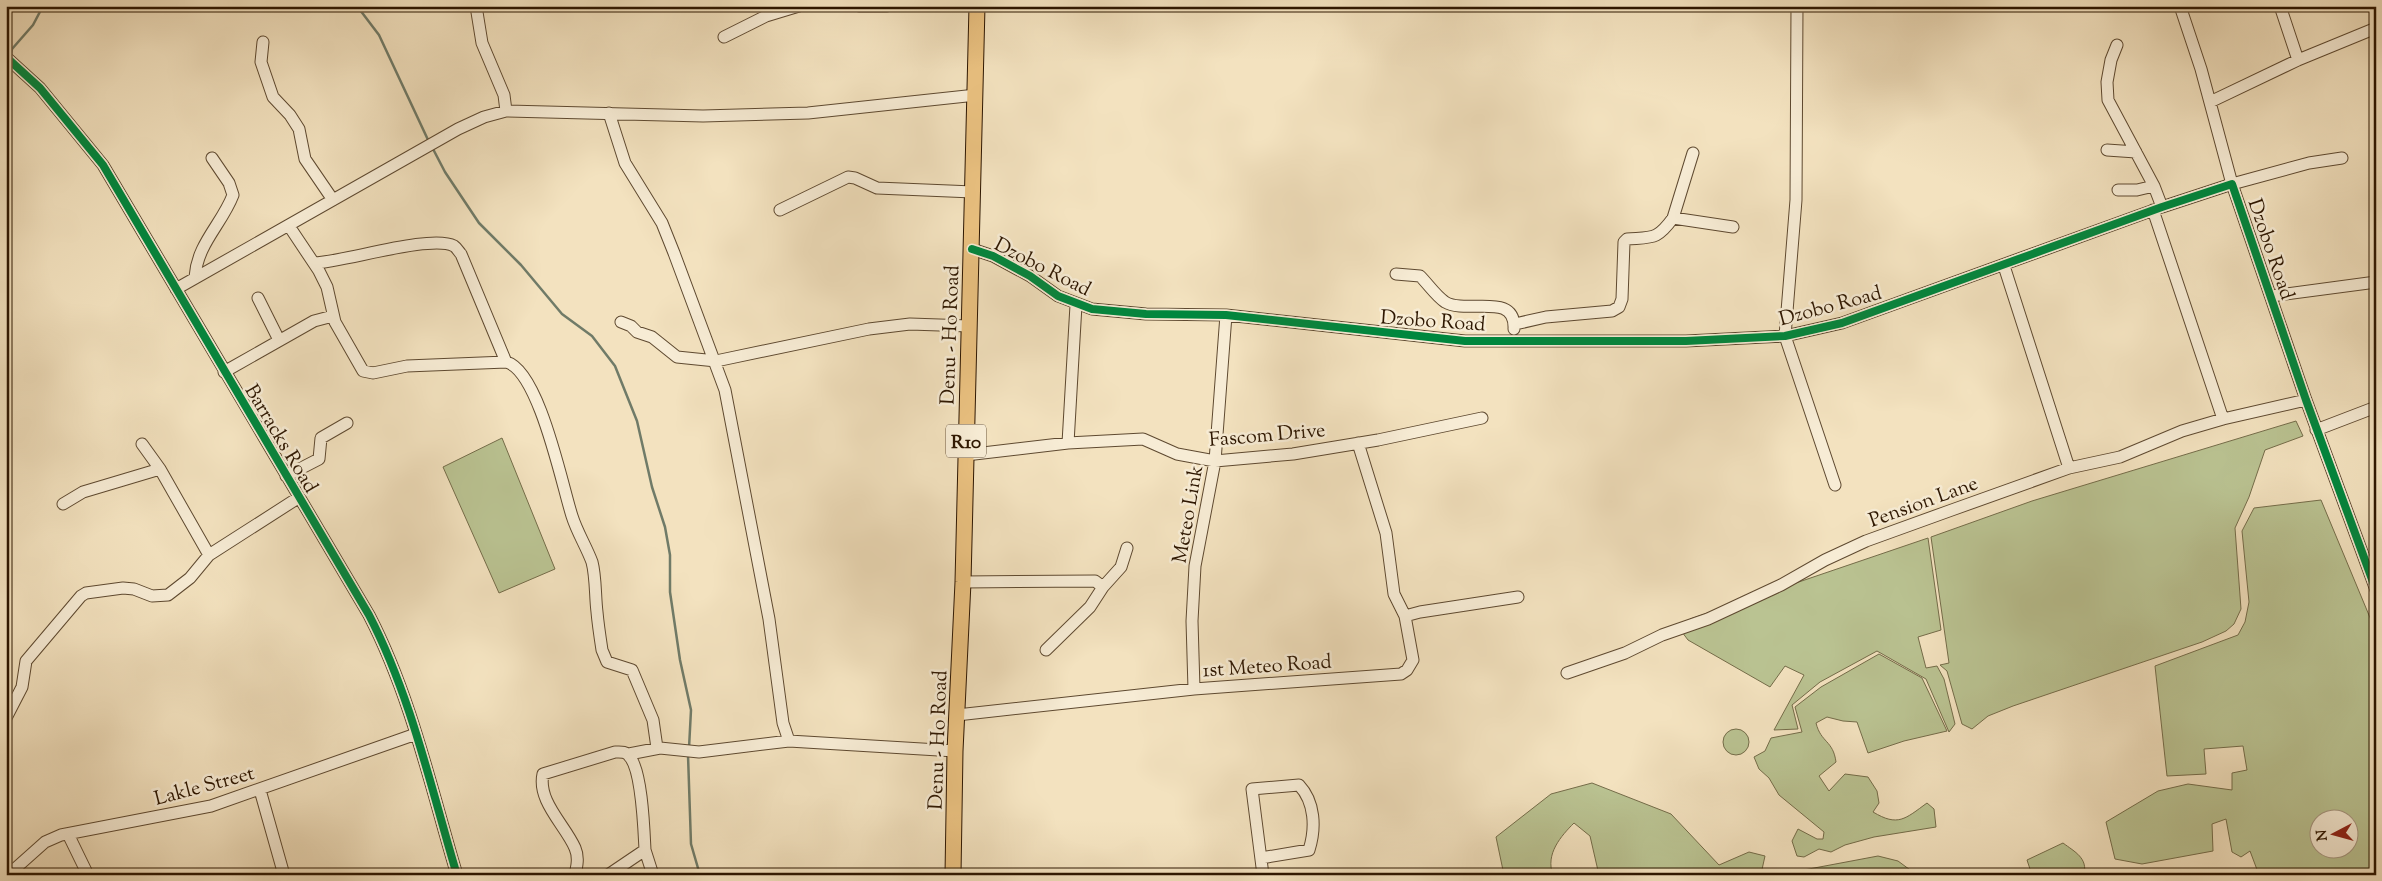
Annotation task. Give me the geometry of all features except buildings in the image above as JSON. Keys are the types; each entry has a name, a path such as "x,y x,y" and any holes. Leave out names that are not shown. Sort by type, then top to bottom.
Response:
{"main road":[{"name":"Denu - Ho Road","path":"953,875 955,751 964,582 977,6"}],"street":[{"path":"476,6 482,43 504,95 506,111"},
{"path":"724,37 766,16 799,6"},
{"path":"859,6 887,6"},
{"path":"1797,6 1796,200 1785,336 1835,485"},
{"path":"2180,6 2210,102 2232,184 2309,163 2342,158"},
{"path":"2280,6 2298,60"},
{"path":"2210,102 2298,60 2376,28"},
{"path":"263,42 261,62 273,97 290,114 299,129 305,160 333,200"},
{"path":"2118,46 2111,60 2107,82 2108,100 2154,186 2157,209 2223,419"},
{"name":"Barracks Road","path":"6,57 40,88 103,165 379,633 416,734 457,875"},
{"path":"176,289 484,117 506,111 703,116 808,113 976,95"},
{"path":"609,113 625,163 662,223 716,361 730,418 769,619 783,723 789,741"},
{"path":"2107,150 2136,152"},
{"path":"1515,324 1546,317 1598,314 1618,307 1622,299 1624,242 1627,239 1654,238 1663,232 1672,218 1693,153"},
{"path":"195,277 196,266 204,243 228,208 233,195 229,184 212,158"},
{"path":"780,210 848,177 855,178 877,188 972,192"},
{"name":"Dzobo Road","path":"972,249 993,256 1030,276 1058,296 1076,305 1092,309 1146,314 1226,316 1464,341 1686,341 1785,336 1842,323 2004,266 2157,209 2232,184 2316,430 2373,577 2376,590"},
{"path":"2118,190 2137,190 2154,186"},
{"path":"1672,218 1733,227"},
{"path":"289,226 314,263 327,287 333,316 359,365 367,373 406,366 506,362 514,364 532,388 539,411 551,437 570,508 592,563 602,650 607,662 632,670 653,720 657,748"},
{"path":"314,263 332,263 374,251 439,242 454,246 461,254 506,362"},
{"path":"2004,266 2069,468"},
{"path":"1396,274 1420,276 1444,302 1480,308 1498,306 1506,309 1512,314 1515,324 1514,340"},
{"path":"2271,296 2376,282"},
{"path":"258,298 278,340"},
{"path":"1068,443 1076,305"},
{"path":"224,372 314,321 333,316"},
{"name":"Meteo Link","path":"1194,689 1192,622 1195,566 1215,461 1226,316"},
{"path":"621,322 631,326 637,332 652,337 677,358 716,361 869,329 910,324 969,326"},
{"name":"Pension Lane","path":"1567,674 1625,653 1662,634 1708,619 1782,585 1825,560 1866,541 2069,468 2120,457 2182,431 2223,419 2306,400"},
{"path":"2316,430 2376,407"},
{"name":"Fascom Drive","path":"966,455 1068,443 1143,439 1177,454 1215,461 1292,454 1482,418"},
{"path":"286,476 319,459 321,438 346,423"},
{"path":"1358,443 1386,533 1394,594 1405,616 1518,597"},
{"path":"142,444 160,469 209,555"},
{"path":"63,504 83,492 160,469"},
{"path":"6,718 22,688 26,661 81,596 86,593 123,588 134,589 152,596 168,595 190,578 209,555 298,498"},
{"path":"1046,650 1090,607 1103,587 1120,567 1128,548"},
{"path":"964,582 1096,581 1103,587"},
{"name":"1st Meteo Road","path":"957,715 1194,689 1401,674 1407,670 1413,660 1405,616"},
{"name":"Lakle Street","path":"8,875 45,842 68,834 211,806 416,734"},
{"path":"575,875 578,861 575,848 546,798 541,784 544,774 614,752 626,753 657,748 688,751 789,741 955,751"},
{"path":"626,753 634,767 641,794 645,850 653,875"},
{"path":"1260,858 1309,850 1313,838 1313,815 1308,794 1300,784 1252,789 1260,858 1263,875"},
{"path":"260,790 284,875"},
{"path":"68,834 88,875"},
{"path":"608,875 645,850"}],"green space":[{"path":"2296,421 2303,436 2265,450 2249,497 2235,528 2241,609 2234,624 2226,631 2202,642 1988,716 1972,729 1962,724 1947,671 1940,665 1949,663 1931,537 2032,501"},
{"path":"502,438 555,569 499,593 443,467"},
{"path":"2321,500 2376,632 2376,875 2259,875 2250,851 2241,857 2232,852 2226,819 2212,824 2213,851 2142,864 2115,859 2106,822 2158,791 2188,784 2232,790 2232,773 2247,770 2243,746 2204,749 2206,774 2167,776 2155,666 2238,635 2245,622 2249,602 2242,531 2254,508"},
{"path":"1928,538 1941,630 1918,637 1926,668 1937,666 1944,679 1955,724 1949,732 1926,679 1877,651 1820,682 1792,705 1798,729 1774,730 1804,675 1785,666 1770,687 1688,640 1682,632 1690,619"},
{"path":"1879,654 1922,678 1947,731 1904,741 1868,753 1857,722 1827,717 1816,723 1818,730 1830,745 1836,762 1819,776 1829,791 1845,774 1868,777 1877,791 1879,803 1873,812 1889,819 1901,819 1927,803 1934,809 1936,827 1874,837 1845,845 1831,852 1819,849 1804,857 1797,856 1792,841 1798,829 1817,839 1823,839 1824,832 1779,795 1769,778 1759,769 1754,757 1765,751 1771,738 1802,732 1795,707 1821,687"},
{"path":"1736,729 1745,733 1749,742 1745,751 1736,755 1727,751 1723,742 1727,733"},
{"path":"1592,783 1671,814 1719,865 1749,852 1765,856 1761,874 1599,875 1590,836 1574,823 1564,834 1553,853 1551,867 1553,875 1504,875 1496,837 1551,794"},
{"path":"2063,843 2080,856 2084,864 2084,875 2032,875 2027,860"},
{"path":"1878,856 1898,861 1917,875 1777,875"}],"waterway":[{"path":"11,54 12,49 33,25 43,6"},
{"path":"357,6 379,35 429,142"},
{"path":"6,79 9,66"},
{"path":"432,147 445,172 479,223 521,265 562,314 592,336 615,366 637,421 652,487 665,527 670,555 670,592 680,660 691,710 689,748"},
{"path":"688,755 691,844 700,875"}],"cycle path":[{"path":"6,57 40,88 103,165 369,615 384,646 408,710 457,875"},
{"path":"972,249 993,256 1030,276 1058,296 1092,309 1146,314 1226,315 1465,341 1686,341 1785,336 1842,323 2162,207 2232,184 2306,400 2376,590"}]}
